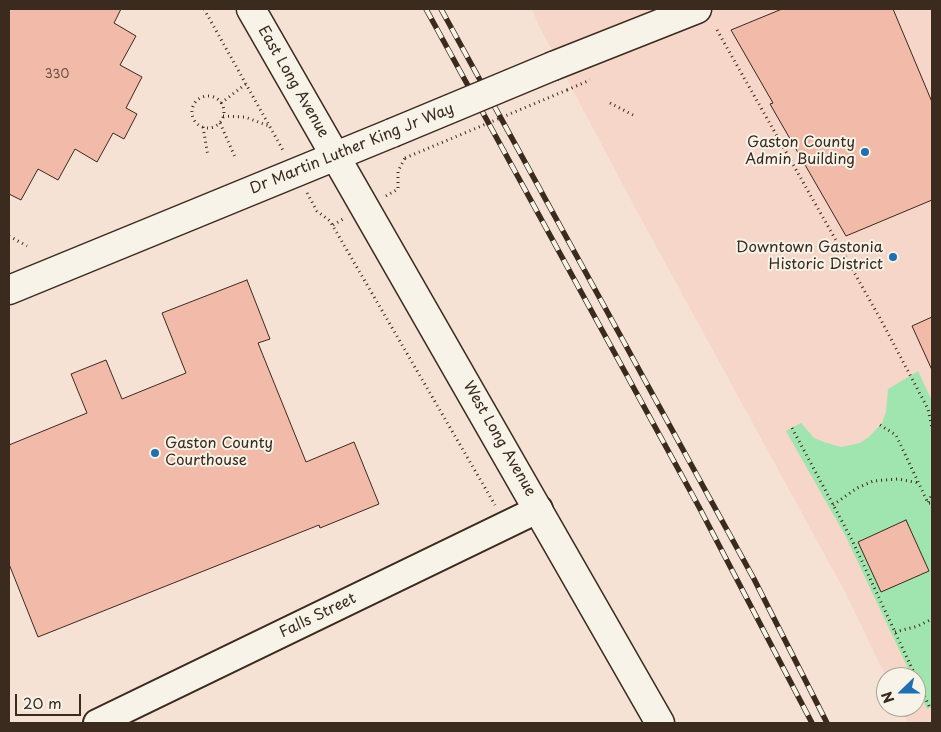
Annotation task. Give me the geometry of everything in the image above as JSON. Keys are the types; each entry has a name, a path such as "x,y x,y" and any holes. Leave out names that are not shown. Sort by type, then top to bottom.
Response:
{"main road":[{"name":"East Long Avenue","path":"251,9 334,156"},
{"name":"Dr Martin Luther King Jr Way","path":"9,290 553,66 697,9"},
{"name":"West Long Avenue","path":"334,156 660,723"}],"street":[{"name":"Falls Street","path":"97,723 539,510"}],"path":[{"path":"204,9 270,126 245,117 223,116"},
{"path":"717,30 881,320 928,409 932,428"},
{"path":"221,103 246,84"},
{"path":"398,189 398,171 406,158 567,90"},
{"path":"210,96 221,103 223,116 220,123 213,127 203,127 198,125 192,116 193,106 200,98 210,96"},
{"path":"610,103 633,115"},
{"path":"220,123 235,157"},
{"path":"203,127 208,156"},
{"path":"317,211 330,221 506,525"},
{"path":"9,236 27,246"},
{"path":"880,426 896,436 928,502 932,503"},
{"path":"792,428 833,505 911,667"},
{"path":"833,505 856,488 873,481 898,479 919,484"},
{"path":"928,502 932,495"},
{"path":"895,632 918,626 932,619"},
{"path":"926,699 930,708"}],"shaded area":[{"path":"532,9 932,9 932,723 908,723 905,717 926,717 926,667 881,667 845,592 633,204 539,26"}],"green space":[{"path":"918,371 932,401 932,707 927,709 926,667 907,667 846,537 786,431 801,423 814,438 824,442 841,447 860,443 869,437 882,423 886,412 888,389"}],"building":[{"path":"9,9 121,9 114,23 136,36 120,65 142,77 126,108 137,114 124,139 113,133 97,162 75,149 58,180 38,169 21,200 9,194"},
{"name":"Gaston County Admin Building","path":"782,9 893,9 932,102 932,200 846,236 770,104 773,103 731,30"},
{"name":"Gaston County Courthouse","path":"247,280 270,339 258,343 306,462 354,442 379,504 320,528 319,525 38,637 9,564 9,445 87,413 71,374 106,360 122,399 186,373 162,313"},
{"path":"932,317 932,370 912,326"},
{"path":"906,520 929,571 881,592 858,542"}],"railway":[{"path":"426,9 699,507 812,723"},
{"path":"441,9 754,579 827,723"}],"place":[{"name":"Gaston County Admin Building","path":"865,152"},
{"name":"Downtown Gastonia Historic District","path":"893,257"},
{"name":"Gaston County Courthouse","path":"155,453"}]}
